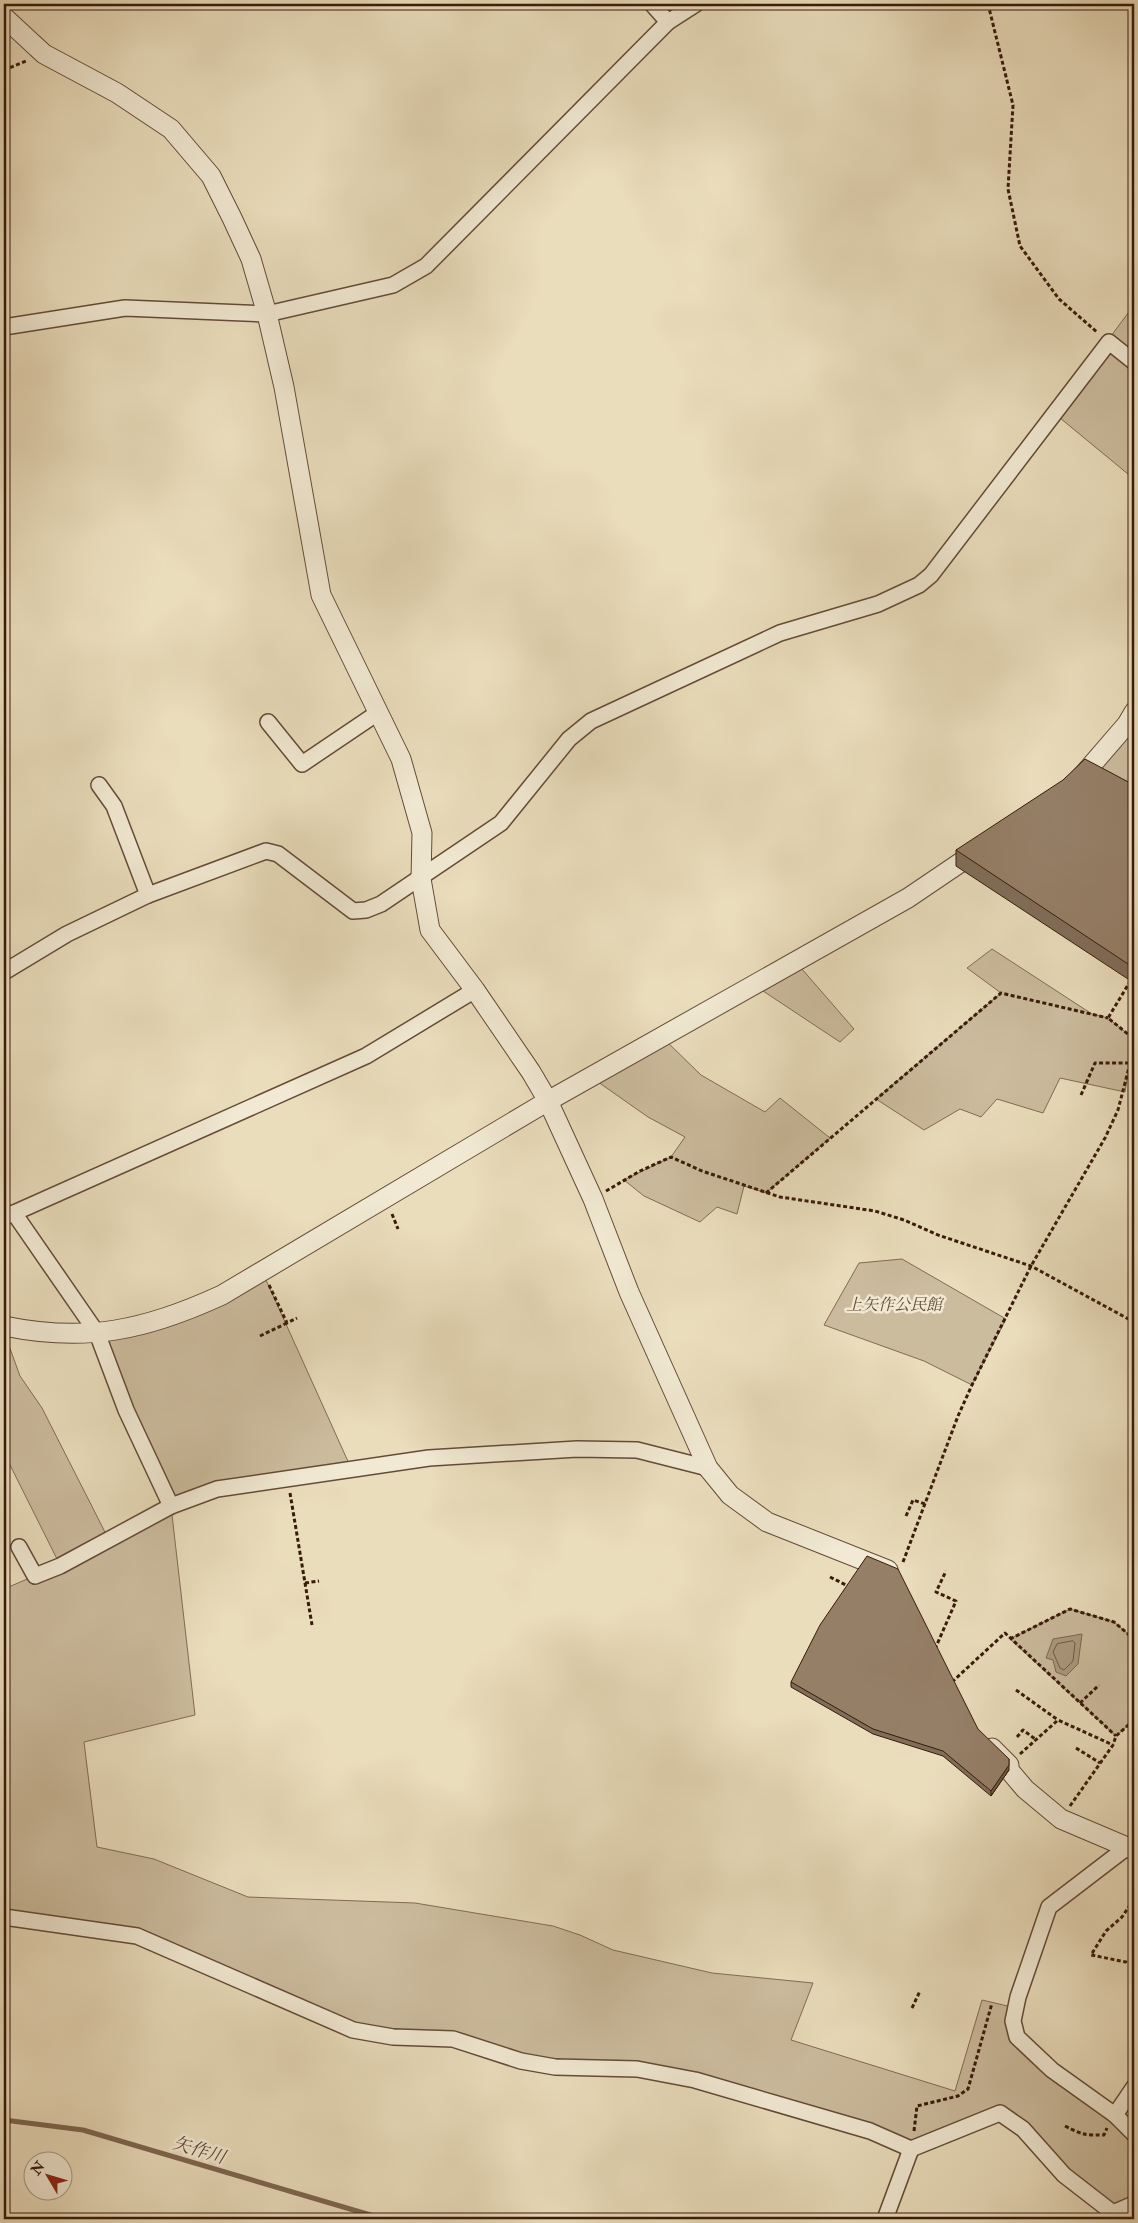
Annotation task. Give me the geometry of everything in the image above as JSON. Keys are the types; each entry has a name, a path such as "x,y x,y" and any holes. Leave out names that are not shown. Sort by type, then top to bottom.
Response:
{"street":[{"path":"652,4 668,22"},
{"path":"4,327 125,308 267,314 393,285 426,266 668,22 696,4"},
{"path":"4,17 44,54 117,93 171,129 211,176 251,259 267,314 284,388 321,595 380,712 401,759 422,833 421,879 430,930 475,990 531,1072 548,1101 593,1199 633,1300 708,1468 730,1494 767,1522 867,1561 900,1578"},
{"path":"4,972 67,934 148,895 266,851 278,854 353,911 366,910 381,904 421,879 501,823 569,738 591,721 780,633 878,604 919,585 931,574 1109,342 1134,362"},
{"path":"268,722 302,764 380,712"},
{"path":"1063,795 1085,774 1134,712"},
{"path":"98,785 114,806 148,895"},
{"path":"4,1326 42,1333 97,1333 128,1328 185,1312 222,1295 548,1101 908,898 993,841"},
{"path":"171,1506 126,1410 97,1333 9,1215 366,1056 475,990"},
{"path":"19,1547 35,1576 60,1566 171,1506 217,1489 287,1477 430,1458 576,1449 637,1450 708,1468"},
{"path":"978,1734 1009,1764 1009,1770 1025,1789 1061,1819 1130,1849"},
{"path":"1130,1849 1049,1908 1018,1997 1013,2021 1017,2037 1052,2070 1115,2115 1134,2134"},
{"path":"4,1917 137,1936 353,2030 394,2037 453,2039 521,2061 555,2067 637,2069 695,2080 870,2131 911,2149 1000,2113 1023,2128 1064,2175 1113,2213 1134,2204"},
{"path":"1115,2115 1134,2087"},
{"path":"885,2219 911,2149"}],"path":[{"path":"988,4 1013,105 1008,189 1020,246 1059,299 1109,342"},
{"path":"1108,1018 1134,975"},
{"path":"766,1192 1001,993 1108,1018 1134,1039"},
{"path":"900,1578 958,1416 1031,1266 1108,1131 1125,1092 1134,1048"},
{"path":"1081,1096 1095,1063 1131,1063"},
{"path":"593,1199 640,1171 671,1157 702,1171 780,1197 875,1211 904,1220 938,1236 1031,1266 1134,1322"},
{"path":"262,1271 287,1323"},
{"path":"260,1336 297,1318"},
{"path":"287,1477 312,1624"},
{"path":"906,1516 913,1500 925,1504"},
{"path":"830,1577 850,1587 867,1561"},
{"path":"934,1650 956,1601 936,1592 946,1571"},
{"path":"305,1582 319,1581"},
{"path":"1010,1639 1070,1609 1114,1622 1134,1639"},
{"path":"951,1682 1005,1633 1116,1736"},
{"path":"1080,1703 1099,1684"},
{"path":"1016,1690 1058,1720 1113,1745"},
{"path":"1009,1764 1058,1720"},
{"path":"1061,1819 1113,1745 1116,1736 1134,1720"},
{"path":"1017,1737 1023,1730 1035,1739"},
{"path":"1076,1748 1100,1763"},
{"path":"1134,1899 1122,1917 1106,1931 1091,1955 1126,1962 1134,1968"},
{"path":"912,2008 920,1991"},
{"path":"911,2149 917,2106 958,2096 968,2089 992,2003"},
{"path":"1065,2126 1079,2134 1104,2135 1115,2115"}],"green space":[{"path":"1134,305 1134,479 1054,413"},
{"path":"1134,712 1134,800 1085,775"},
{"path":"992,949 1092,1014 1108,1018 1134,1039 1125,1092 1060,1078 1043,1113 997,1099 981,1117 960,1109 924,1130 876,1099 1001,993 967,968"},
{"path":"795,961 854,1029 840,1042 754,985"},
{"path":"662,1037 701,1075 765,1112 780,1098 830,1138 766,1193 744,1186 737,1214 717,1207 700,1222 644,1196 624,1180 671,1157 685,1137 648,1117 591,1077"},
{"name":"上矢作公民館","path":"902,1259 1006,1319 972,1385 924,1361 824,1325 859,1263"},
{"path":"262,1271 351,1468 171,1506 97,1333 128,1328"},
{"path":"4,1332 20,1376 42,1408 108,1538 171,1506 195,1715 84,1742 97,1847 154,1859 248,1897 415,1903 553,1926 580,1935 613,1950 712,1973 813,1983 791,2040 955,2091 982,2000 1016,2008 1017,2037 1134,2134 1134,2204 1113,2213 1000,2113 911,2149 718,2087 506,2056 353,2030 137,1936 8,1918 4,1878 4,1589 60,1565 4,1453"},
{"path":"1070,1609 1114,1622 1134,1639 1134,1720 1116,1736 1010,1639"}],"water":[{"path":"1082,1634 1078,1664 1066,1676 1056,1672 1053,1660 1046,1658 1053,1639"}],"building":[{"path":"1085,759 1134,785 1134,960 1131,966 956,850 1063,780"},
{"path":"867,1556 898,1569 978,1729 1009,1759 1009,1765 991,1791 943,1751 873,1729 791,1682 820,1625"}],"waterway":[{"name":"矢作川","path":"4,2120 83,2130 384,2219"}]}
